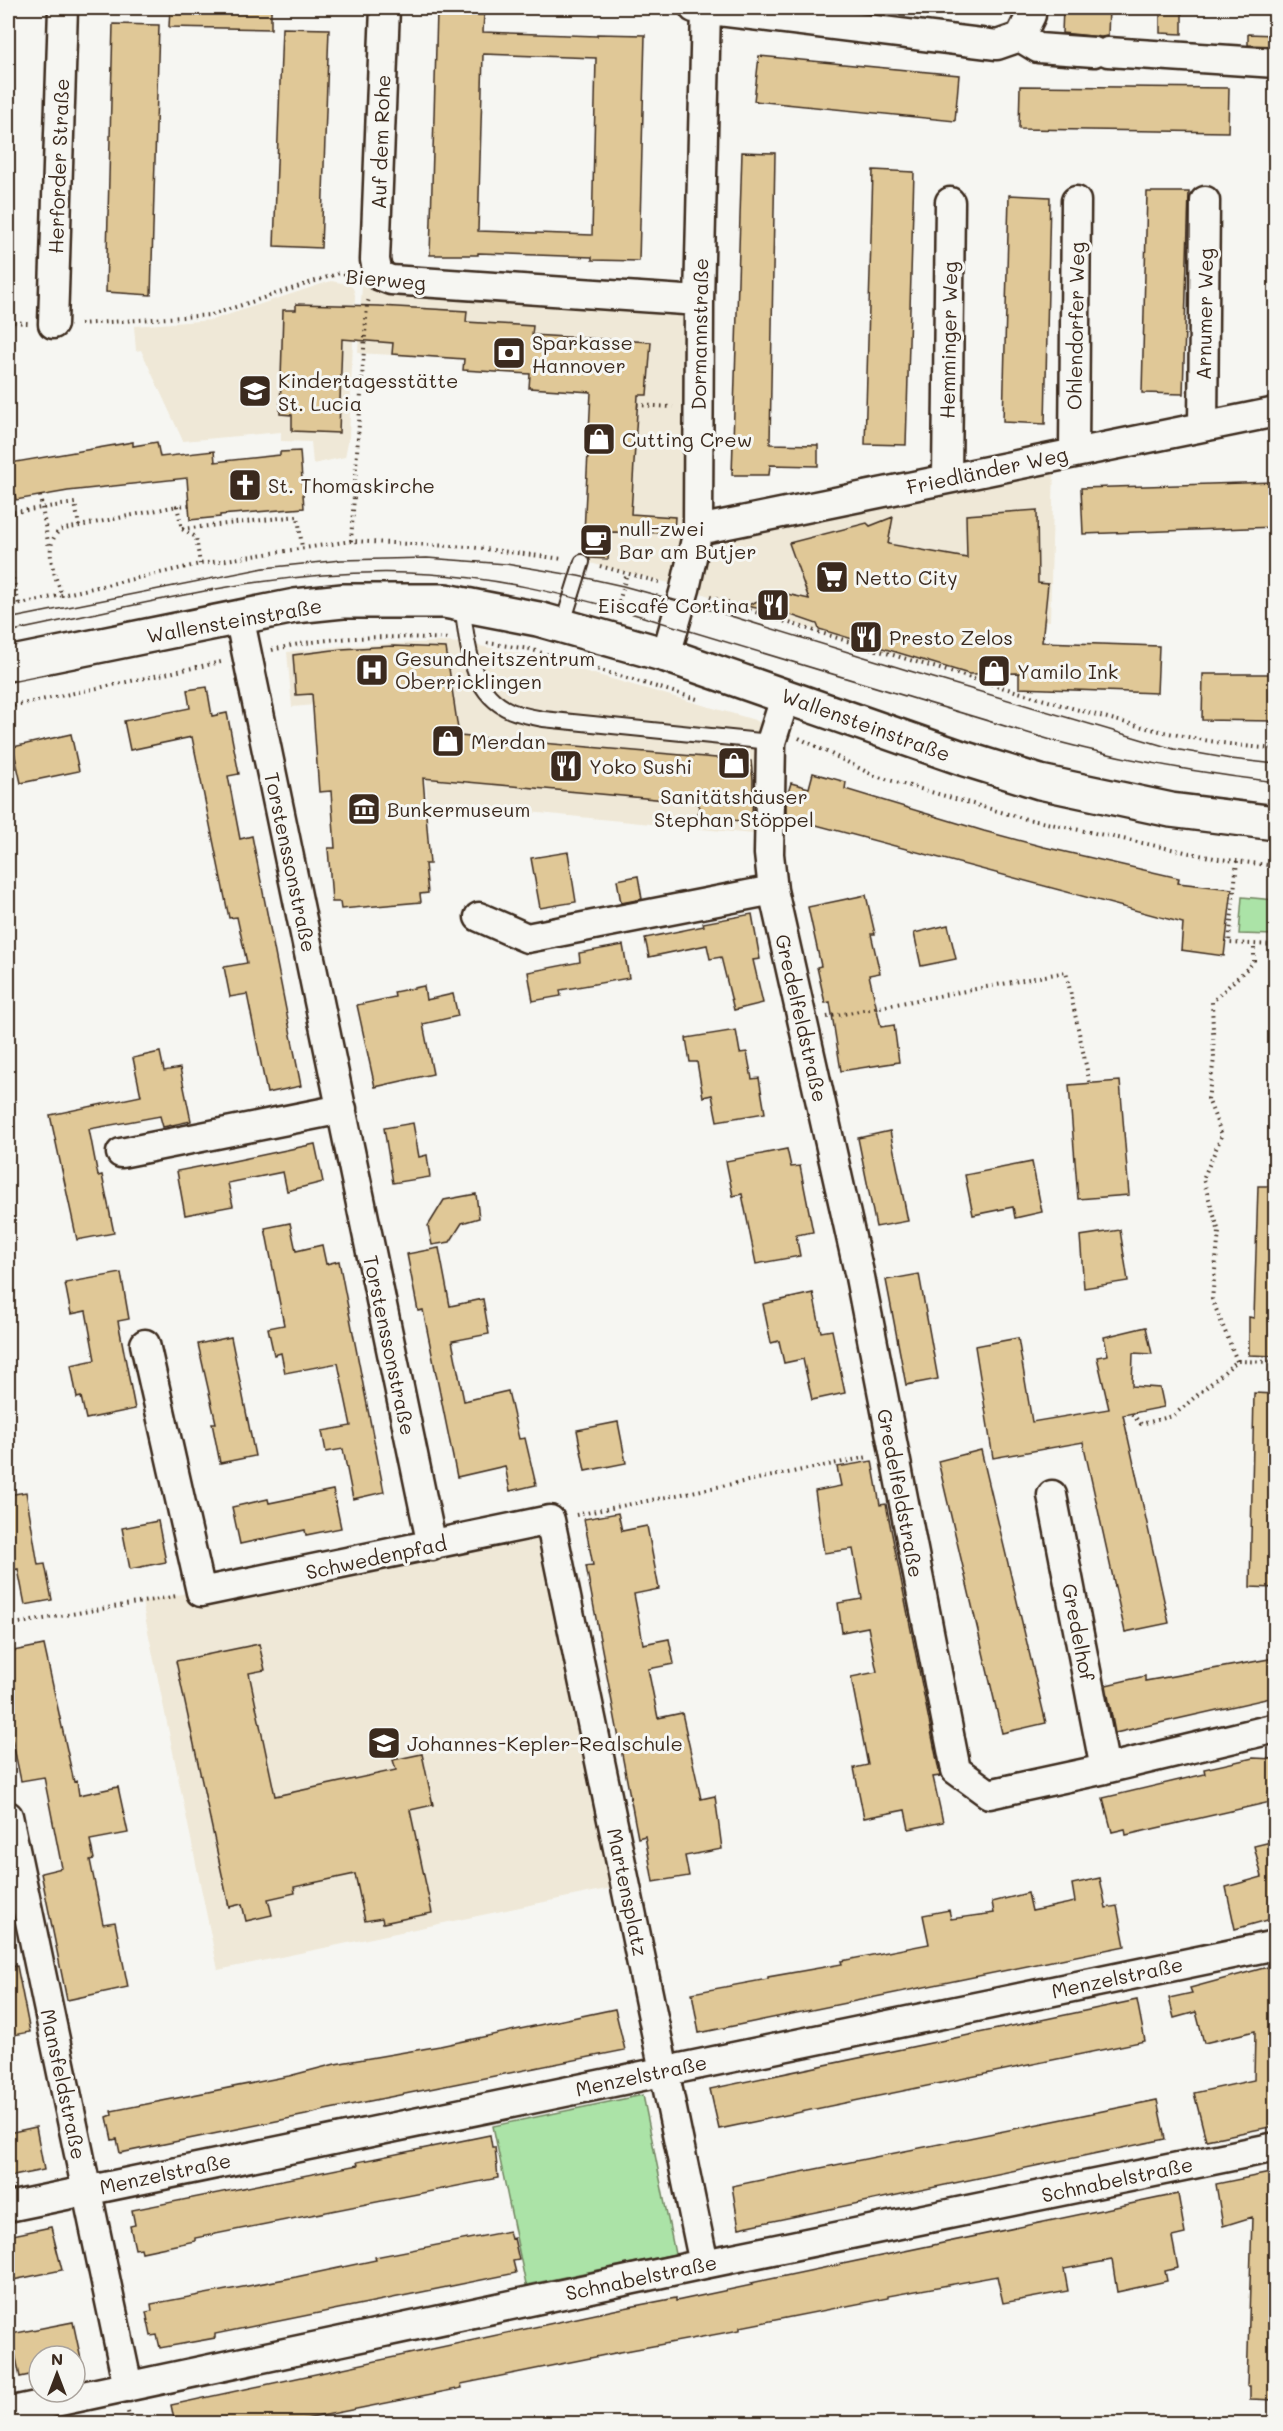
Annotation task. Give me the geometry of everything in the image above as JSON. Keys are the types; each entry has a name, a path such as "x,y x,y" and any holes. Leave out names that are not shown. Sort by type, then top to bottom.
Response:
{"street":[{"name":"Herforder Straße","path":"53,324 63,8"},
{"name":"Auf dem Rohe","path":"378,275 375,260 385,8"},
{"path":"700,8 757,11 997,45 1020,37 1031,15 1031,8"},
{"name":"Dormannstraße","path":"666,654 685,589 698,530 700,8"},
{"path":"1020,37 1038,48 1275,63"},
{"name":"Ohlendorfer Weg","path":"1074,452 1077,201"},
{"name":"Arnumer Weg","path":"1203,426 1205,201"},
{"name":"Hemminger Weg","path":"946,478 950,202"},
{"name":"Bierweg","path":"378,275 391,280 699,301"},
{"name":"Friedländer Weg","path":"698,530 1275,412"},
{"name":"Wallensteinstraße","path":"8,664 295,606 343,601 445,601 562,626 666,654 962,759 1040,782 1171,810 1275,823"},
{"name":"Torstenssonstraße","path":"239,616 432,1546"},
{"name":"Gredelfeldstraße","path":"786,695 771,742 769,854 773,890 860,1277 956,1770 989,1794 1106,1769 1275,1728"},
{"path":"479,917 527,938 773,890"},
{"path":"121,1153 342,1108"},
{"path":"145,1344 201,1592"},
{"name":"Gredelhof","path":"1052,1495 1106,1769"},
{"name":"Schwedenpfad","path":"201,1592 550,1520"},
{"name":"Martensplatz","path":"550,1520 704,2264"},
{"name":"Mansfeldstraße","path":"8,1825 128,2387"},
{"name":"Menzelstraße","path":"8,2207 1275,1945"},
{"name":"Schnabelstraße","path":"8,2412 704,2264 1275,2147"}],"lane":[{"path":"562,626 582,562"},
{"path":"462,605 478,682 492,700 512,711 543,719 771,742"}],"path":[{"name":"Bierweg","path":"8,322 85,324 212,315 340,273 378,275"},
{"path":"351,541 367,305 378,275"},
{"path":"637,405 698,408"},
{"path":"40,496 49,548 62,597"},
{"path":"8,513 75,503 79,526"},
{"path":"49,548 54,535 60,530 189,505"},
{"path":"177,506 182,529 196,537 200,564"},
{"path":"182,529 298,516 302,548"},
{"path":"8,607 62,597 200,564 351,541 470,547 582,562 685,589 814,633 1065,708 1231,746 1275,749"},
{"path":"8,555 19,605"},
{"path":"8,707 248,657"},
{"path":"1237,861 1229,943 1275,945"},
{"path":"1237,1361 1212,1299 1219,1232 1203,1179 1222,1135 1208,1099 1215,1059 1212,1002 1254,962 1254,944"},
{"path":"802,1021 1066,972 1090,1084"},
{"path":"1132,1414 1141,1424 1173,1416 1237,1361 1275,1362"},
{"path":"550,1520 893,1452"},
{"path":"8,1625 201,1592"}],"shaded area":[{"name":"Kindertagesstätte St. Lucia","path":"331,281 348,284 353,288 355,295 349,437 345,457 313,464 311,442 281,441 281,432 183,441 141,350 136,351 134,326 212,320"},
{"path":"362,285 689,305 684,533 677,585 582,561 591,392 529,388 529,374 463,370 464,359 358,353"},
{"path":"1054,465 1050,621 1007,619 1005,684 968,676 853,642 697,592 708,553 725,540 748,530"},
{"path":"464,643 528,655 755,720 766,726 763,835 457,805 428,805 416,696 292,707 287,652 342,646"},
{"name":"Johannes-Kepler-Realschule","path":"550,1520 626,1885 218,1970 142,1602"}],"green space":[{"path":"1242,897 1275,900 1275,935 1239,934"},
{"path":"643,2095 675,2254 526,2285 493,2126"}],"building":[{"path":"170,8 271,10 271,29 169,27"},
{"path":"1063,8 1109,8 1108,36 1062,33"},
{"path":"1160,11 1182,11 1182,34 1160,33"},
{"path":"437,12 484,15 483,32 597,36 597,34 645,35 639,261 478,253 478,255 430,255","holes":["483,54 596,58 592,235 478,231"]},
{"path":"113,24 159,25 151,295 106,292"},
{"path":"282,28 329,29 321,248 274,246"},
{"path":"1248,34 1275,35 1275,46 1248,45"},
{"path":"759,56 959,75 955,121 754,101"},
{"path":"1020,86 1229,88 1228,132 1019,129"},
{"path":"742,152 775,153 770,444 818,445 818,466 770,465 769,475 732,475"},
{"path":"873,170 914,172 906,445 865,444"},
{"path":"1147,192 1189,192 1183,394 1142,393"},
{"path":"1009,195 1050,197 1045,424 1003,422"},
{"path":"296,304 467,311 466,322 533,326 532,335 651,342 647,395 638,395 631,514 675,517 674,533 610,532 608,559 590,558 583,553 591,392 529,388 530,374 463,370 464,359 392,354 393,343 342,339 339,433 292,431 292,415 280,414 283,310 296,310"},
{"path":"133,442 133,446 157,442 160,457 214,451 215,462 300,451 304,508 220,515 220,517 190,520 187,478 68,491 16,500 10,463"},
{"path":"1275,482 1275,527 1083,534 1081,488"},
{"path":"1037,510 1038,583 1048,584 1042,642 1159,646 1157,693 1019,688 1019,673 969,674 819,629 817,624 788,614 746,606 778,592 809,599 789,543 867,523 870,526 893,517 888,544 967,558 966,515"},
{"path":"393,646 446,648 459,736 751,761 752,822 698,817 699,803 423,778 430,864 425,864 428,893 420,894 421,902 341,909 340,902 332,902 328,848 335,848 331,791 319,792 312,694 296,695 293,655"},
{"path":"1203,674 1275,674 1275,721 1202,720"},
{"path":"207,687 212,716 227,713 239,774 228,776 240,839 252,836 301,1086 267,1093 247,994 230,997 224,967 247,963 237,917 229,918 192,737 130,750 124,721 190,708 187,690"},
{"path":"71,734 79,771 21,783 13,747"},
{"path":"813,773 846,782 845,789 984,831 1179,878 1178,883 1232,889 1224,956 1181,950 1183,923 786,817 786,799 791,783 809,788"},
{"path":"568,852 576,902 540,908 531,858"},
{"path":"638,876 642,899 621,903 617,880"},
{"path":"866,895 875,934 871,934 880,973 869,975 881,1027 894,1025 899,1062 841,1071 830,1002 825,1003 817,967 821,966 808,907"},
{"path":"752,914 760,959 753,960 763,1003 734,1010 721,957 710,959 707,945 649,957 645,938 704,926 703,923"},
{"path":"948,925 956,959 921,966 914,933"},
{"path":"623,945 629,978 560,990 561,996 533,1001 528,972 580,962 579,953"},
{"path":"424,986 426,1000 453,994 458,1016 423,1024 433,1074 375,1087 357,1005 395,997 394,992"},
{"path":"736,1030 740,1053 747,1052 752,1079 759,1078 765,1113 717,1121 712,1095 703,1097 697,1062 690,1062 686,1038"},
{"path":"160,1052 164,1071 180,1068 191,1121 163,1127 160,1116 89,1129 98,1176 102,1175 114,1233 77,1240 50,1115 141,1096 133,1058"},
{"path":"1120,1081 1129,1195 1078,1199 1069,1085"},
{"path":"413,1123 419,1157 427,1155 430,1177 393,1183 384,1128"},
{"path":"890,1131 908,1221 876,1227 858,1138"},
{"path":"315,1144 323,1182 287,1191 283,1172 228,1183 233,1206 185,1215 177,1171"},
{"path":"787,1149 791,1167 800,1166 813,1232 796,1235 800,1256 756,1264 742,1194 733,1196 726,1161"},
{"path":"1032,1162 1042,1212 1015,1218 1013,1207 973,1215 965,1175"},
{"path":"1258,1186 1275,1186 1275,1356 1249,1355 1249,1317 1254,1318"},
{"path":"476,1194 479,1218 462,1223 450,1242 432,1245 428,1226 444,1200"},
{"path":"290,1223 296,1251 322,1245 326,1264 339,1261 384,1492 353,1499 343,1449 326,1452 322,1431 351,1426 338,1363 285,1373 281,1353 274,1355 268,1328 284,1325 265,1228"},
{"path":"1120,1230 1128,1281 1084,1288 1080,1236"},
{"path":"439,1248 450,1306 483,1299 489,1334 452,1341 464,1401 508,1391 519,1439 525,1438 536,1485 510,1491 505,1466 457,1477 423,1310 418,1311 407,1254"},
{"path":"121,1273 129,1319 118,1321 135,1409 86,1419 81,1397 77,1398 71,1365 95,1360 86,1311 71,1314 65,1283"},
{"path":"919,1274 938,1379 906,1385 886,1280"},
{"path":"813,1293 821,1332 832,1330 845,1393 812,1400 803,1359 784,1363 779,1341 771,1343 763,1304"},
{"path":"1146,1327 1152,1354 1133,1353 1132,1386 1160,1388 1164,1407 1123,1415 1169,1623 1125,1632 1083,1442 993,1458 975,1346 1018,1338 1032,1422 1109,1409 1097,1357 1108,1355 1104,1337"},
{"path":"231,1337 255,1456 220,1463 212,1423 216,1423 198,1344"},
{"path":"1254,1393 1275,1394 1275,1588 1250,1587"},
{"path":"618,1422 626,1463 585,1471 577,1430"},
{"path":"981,1450 1046,1723 1002,1733 938,1461"},
{"path":"872,1461 880,1505 886,1504 940,1776 933,1777 943,1822 909,1829 905,1810 864,1818 854,1768 868,1765 851,1677 877,1672 868,1627 842,1632 838,1603 862,1599 853,1549 824,1553 815,1491 841,1486 837,1467"},
{"path":"333,1490 341,1528 306,1535 305,1530 240,1544 232,1507 268,1499 269,1503"},
{"path":"26,1492 38,1565 45,1564 52,1600 25,1605 18,1569 8,1571 8,1495"},
{"path":"618,1513 622,1531 647,1526 659,1589 634,1594 643,1644 669,1639 674,1664 648,1669 658,1718 682,1713 701,1799 715,1796 722,1849 685,1856 689,1876 653,1882 645,1836 638,1838 586,1566 593,1565 584,1519"},
{"path":"158,1521 166,1562 130,1569 122,1528"},
{"name":"Johannes-Kepler-Realschule","path":"259,1644 265,1670 249,1673 275,1796 396,1770 393,1760 422,1754 433,1805 410,1810 432,1913 383,1923 382,1918 365,1921 355,1874 294,1887 295,1893 268,1899 272,1915 246,1921 242,1904 229,1907 176,1661"},
{"path":"44,1645 74,1782 77,1781 79,1795 118,1787 128,1833 90,1840 94,1859 90,1860 103,1924 115,1922 128,1987 67,2000 41,1873 62,1868 44,1777 21,1781 8,1719 8,1652"},
{"path":"1275,1658 1275,1697 1115,1733 1106,1685 1145,1676 1145,1681"},
{"path":"1253,1758 1275,1759 1275,1801 1126,1835 1125,1829 1112,1832 1103,1798 1205,1774 1204,1769"},
{"path":"1275,1841 1275,1918 1235,1929 1226,1887 1262,1877 1254,1846"},
{"path":"1100,1878 1106,1908 1117,1906 1125,1946 699,2033 692,1993 842,1964 841,1961 929,1944 923,1915 949,1910 951,1919 994,1913 992,1902 1028,1893 1032,1911 1075,1902 1072,1884"},
{"path":"1275,1965 1275,2126 1206,2140 1194,2093 1254,2080 1255,2031 1204,2043 1196,2012 1174,2018 1169,1998 1192,1993 1190,1988"},
{"path":"17,1966 30,2032 8,2036 8,1967"},
{"path":"1137,2000 1145,2041 719,2129 710,2089"},
{"path":"615,2009 625,2050 120,2153 117,2139 112,2140 107,2117 112,2115 111,2111"},
{"path":"1157,2100 1165,2139 739,2228 732,2186"},
{"path":"36,2127 44,2170 8,2177 8,2133"},
{"path":"490,2135 492,2147 495,2147 498,2178 195,2238 195,2241 142,2252 141,2248 135,2249 130,2226 135,2225 132,2210 358,2165 357,2162"},
{"path":"1275,2172 1275,2400 1250,2399 1250,2386 1247,2386 1252,2217 1223,2226 1216,2184"},
{"path":"1178,2194 1185,2234 1172,2237 1178,2268 1165,2271 1167,2281 1117,2292 1112,2260 1064,2269 1068,2291 1003,2303 997,2276 740,2327 740,2330 461,2384 462,2388 281,2424 175,2424 171,2405 619,2309 676,2298 676,2301 752,2285 751,2283"},
{"path":"51,2227 62,2270 8,2281 8,2236"},
{"path":"509,2231 511,2239 514,2238 519,2260 513,2261 516,2273 215,2334 215,2338 160,2348 157,2335 151,2336 146,2312 152,2311 151,2304 296,2277 376,2260 375,2257"},
{"path":"73,2322 78,2344 27,2344 27,2376 20,2377 11,2334"}],"tram line":[{"path":"8,619 264,568 341,560 427,558 506,564 623,586 711,610 1174,749 1276,764"},
{"path":"8,632 164,599 270,581 376,572 454,576 524,587 617,609 1051,740 1162,765 1276,782"}],"place":[{"name":"Sparkasse Hannover","path":"509,353"},
{"name":"Kindertagesstätte St. Lucia","path":"255,391"},
{"name":"Cutting Crew","path":"599,439"},
{"name":"St. Thomaskirche","path":"245,485"},
{"name":"null-zwei Bar am Butjer","path":"596,540"},
{"name":"Netto City","path":"832,577"},
{"name":"Eiscafé Cortina","path":"773,605"},
{"name":"Presto Zelos","path":"866,637"},
{"name":"Gesundheitszentrum Oberricklingen","path":"372,670"},
{"name":"Yamilo Ink","path":"994,671"},
{"name":"Merdan","path":"448,741"},
{"name":"Sanitätshäuser Stephan Stöppel","path":"734,763"},
{"name":"Yoko Sushi","path":"566,766"},
{"name":"Bunkermuseum","path":"364,809"},
{"name":"Johannes-Kepler-Realschule","path":"384,1743"}]}
